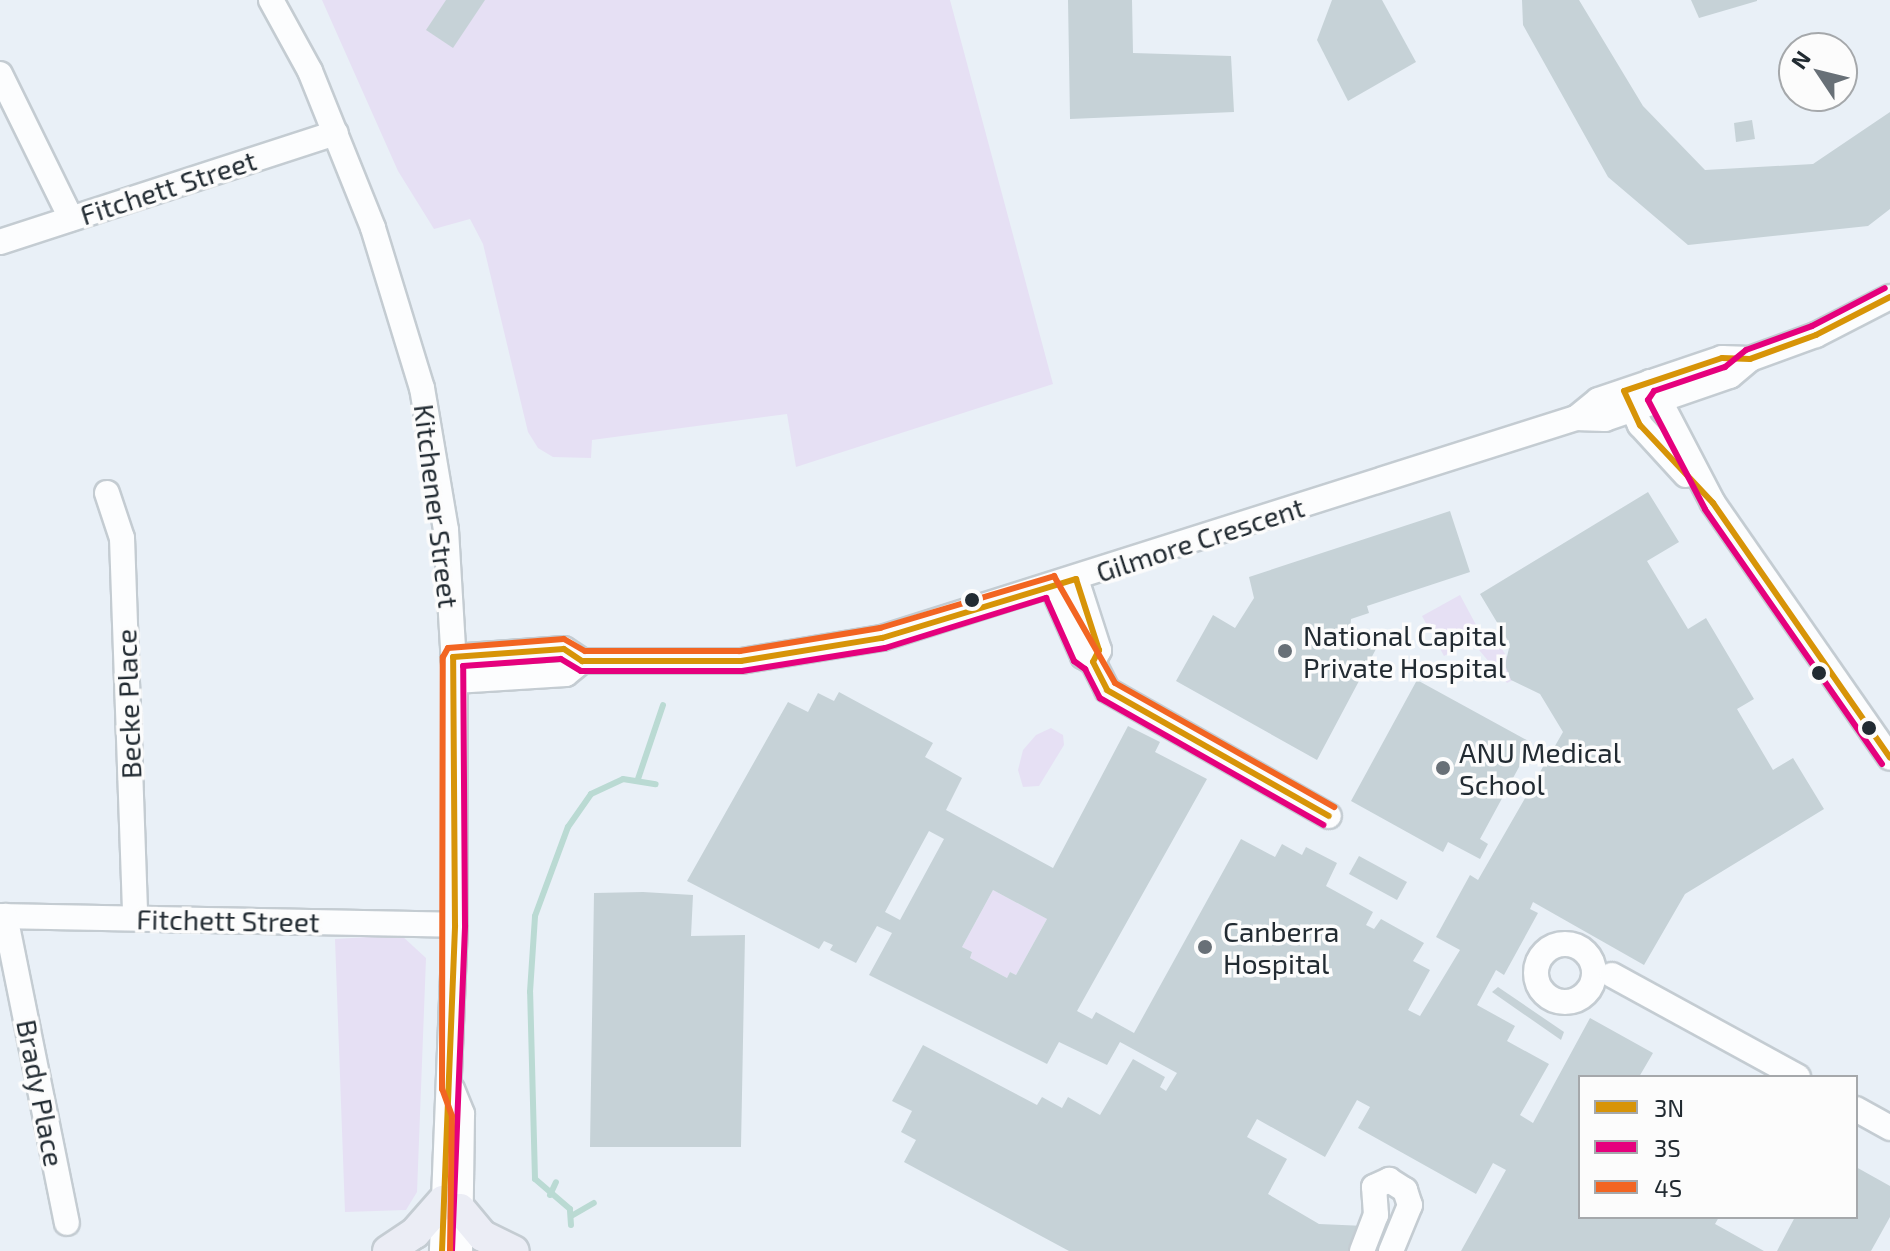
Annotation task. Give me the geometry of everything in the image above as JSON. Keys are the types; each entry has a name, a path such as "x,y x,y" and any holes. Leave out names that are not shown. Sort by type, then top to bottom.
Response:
{"main road":[{"path":"388,1251 452,1205 483,1236 514,1251"}],"street":[{"name":"Kitchener Street","path":"271,0 336,133 373,228 422,388 446,530 455,681 455,925 452,1089 444,1114 452,1205 460,1251"},
{"path":"0,74 71,218"},
{"name":"Fitchett Street","path":"0,242 336,133"},
{"name":"Gilmore Crescent","path":"453,657 564,649 582,661 741,661 882,638 1576,418 1605,419 1628,400 1722,358 1750,359 1816,335 1890,297"},
{"path":"1654,391 1713,503 1890,758"},
{"path":"1628,400 1640,425 1713,503"},
{"name":"Becke Place","path":"107,493 122,538 135,918"},
{"path":"1076,579 1099,650 1093,662"},
{"path":"1052,586 1083,656 1093,662 1105,688 1119,699 1329,816"},
{"name":"Gilmore Crescent","path":"455,681 566,674 582,661"},
{"name":"Fitchett Street","path":"2,916 455,925"},
{"name":"Brady Place","path":"2,916 67,1223"},
{"path":"1612,975 1574,1001 1555,1001 1540,988 1536,969 1544,952 1561,943 1580,947 1592,961 1612,975 1794,1075"},
{"path":"1590,989 1592,961"},
{"path":"1858,1110 1890,1128"},
{"path":"1362,1251 1376,1215 1374,1187 1389,1180 1405,1190 1410,1205 1391,1251"},
{"name":"Kitchener Street","path":"442,1251 452,1205"}],"shaded area":[{"path":"322,0 950,0 1053,384 796,467 787,414 592,440 591,458 553,457 538,448 528,432 483,244 470,219 434,229 398,171"},
{"path":"1460,595 1482,636 1444,656 1422,616"},
{"path":"1496,639 1519,677 1507,683 1479,650"},
{"path":"1051,728 1063,735 1064,745 1039,786 1023,787 1018,770 1023,750 1036,735"},
{"path":"993,890 1047,919 1016,975 1010,972 1007,978 970,958 972,952 962,947"},
{"path":"401,935 426,958 417,1192 406,1210 345,1212 335,939"}],"building":[{"path":"446,0 485,0 453,48 426,30"},
{"path":"1068,0 1132,0 1133,53 1231,56 1234,112 1070,119"},
{"path":"1332,0 1382,0 1416,62 1348,101 1317,40"},
{"path":"1522,0 1579,0 1643,106 1705,170 1813,164 1890,112 1890,209 1868,226 1688,245 1608,177 1523,25"},
{"path":"1691,0 1757,0 1757,1 1699,18"},
{"path":"1752,120 1755,139 1736,142 1734,123"},
{"path":"1648,492 1679,542 1647,561 1688,629 1706,618 1754,699 1737,709 1773,770 1793,758 1824,809 1685,894 1644,965 1533,902 1530,909 1538,913 1504,975 1496,970 1477,1005 1515,1026 1507,1041 1549,1064 1520,1115 1533,1123 1590,1018 1653,1053 1640,1075 1578,1075 1578,1219 1718,1219 1715,1224 1764,1251 1461,1251 1506,1170 1493,1163 1476,1194 1358,1128 1370,1107 1357,1100 1325,1157 1257,1119 1247,1137 1287,1159 1268,1194 1319,1224 1365,1226 1351,1251 1069,1251 904,1162 916,1140 901,1132 912,1111 892,1101 923,1045 1037,1105 1042,1097 1062,1108 1068,1097 1100,1115 1133,1059 1165,1077 1160,1087 1166,1091 1177,1073 1120,1042 1107,1065 1059,1042 1047,1064 869,975 892,933 877,926 856,963 830,950 833,945 824,941 819,949 687,881 788,702 808,712 818,693 834,701 839,692 933,743 925,757 962,778 946,810 1053,868 1128,726 1160,742 1155,752 1207,779 1077,1011 1092,1019 1096,1012 1134,1033 1241,839 1275,857 1282,844 1302,855 1306,847 1337,863 1326,886 1373,912 1366,925 1374,929 1381,919 1424,943 1413,961 1430,970 1408,1010 1420,1016 1460,950 1436,937 1470,875 1478,880 1563,732 1540,694 1511,680 1505,665 1510,644 1480,594","holes":["929,831 944,839 900,920 885,912","993,890 1047,919 1016,975 1010,972 1007,978 970,958 972,952 962,947"]},
{"name":"National Capital Private Hospital","path":"1450,511 1470,572 1367,606 1369,613 1351,619 1350,633 1376,649 1317,760 1176,681 1213,615 1235,628 1254,598 1249,577"},
{"name":"ANU Medical School","path":"1417,680 1532,743 1480,839 1488,844 1480,859 1448,842 1443,852 1351,801"},
{"path":"1359,856 1407,882 1397,900 1349,874"},
{"path":"594,893 693,895 691,936 745,935 741,1147 590,1147"},
{"path":"1498,987 1564,1032 1561,1040 1492,992"},
{"path":"1858,1168 1890,1186 1890,1217 1871,1251 1777,1251 1794,1219 1858,1219"}],"waterway":[{"path":"638,779 663,705"},
{"path":"571,1225 570,1209 535,1179 530,992 535,916 568,827 591,794 623,779 656,784"},
{"path":"550,1195 556,1182"},
{"path":"573,1215 594,1203"}],"transit line":[{"name":"3S","path":"1882,764 1705,509 1648,400 1654,391 1725,367 1746,350 1812,326 1885,288"},
{"name":"3N","path":"1890,297 1816,335 1750,359 1722,358 1624,391 1640,425 1713,503 1890,758"},
{"name":"4S","path":"450,1251 452,1116 442,1089 443,657 448,648 564,639 585,651 740,651 880,628 1054,576 1115,683 1334,807"},
{"name":"3N","path":"442,1251 455,925 453,657 564,649 582,661 741,661 882,638 1076,579 1099,650 1093,662 1107,690 1329,816"},
{"name":"3S","path":"452,1251 465,925 463,666 561,659 581,671 742,671 885,648 1046,598 1074,661 1085,669 1100,698 1324,825"}],"place":[{"name":"National Capital Private Hospital","path":"1285,651"},
{"name":"ANU Medical School","path":"1443,768"},
{"name":"Canberra Hospital","path":"1205,947"}]}
